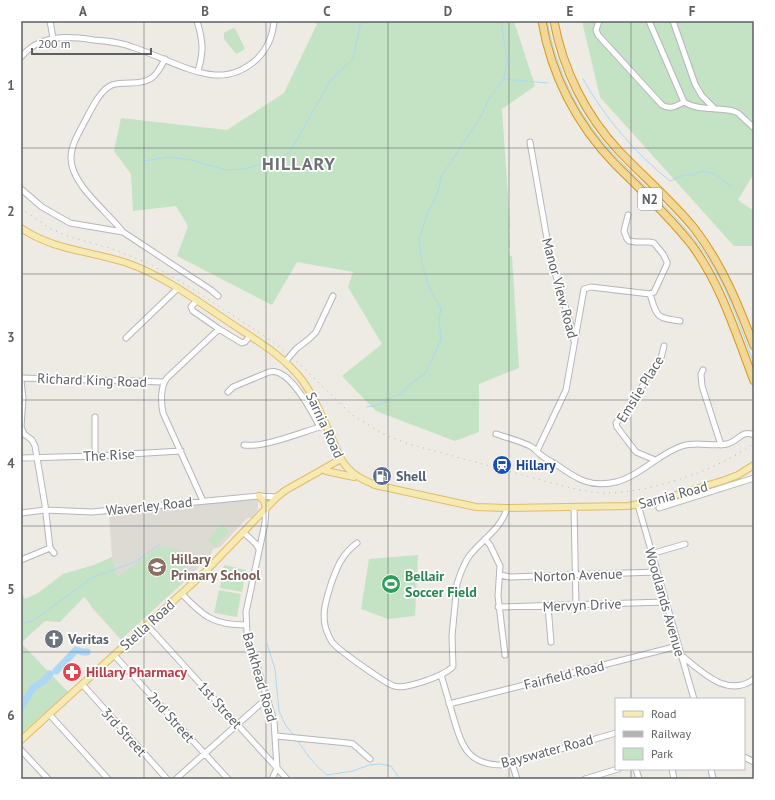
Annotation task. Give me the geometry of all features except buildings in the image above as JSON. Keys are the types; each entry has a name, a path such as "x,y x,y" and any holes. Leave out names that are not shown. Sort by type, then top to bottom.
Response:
{"highway":[{"name":"N2","path":"542,21 548,50 555,70 574,112 600,148 672,223 700,258 722,298 754,381"},
{"name":"N2","path":"554,21 567,67 586,106 602,130 620,152 682,215 712,253 729,283 754,346"},
{"path":"558,21 567,67"}],"main road":[{"name":"Sarnia Road","path":"21,228 48,243 106,256 150,272 178,288 250,336 285,362 297,373 308,388 323,426 342,461 350,471 360,478 375,485 469,506 488,508 638,505 682,497 738,475 754,465"},
{"name":"Stella Road","path":"308,477 326,471 342,461"},
{"name":"Stella Road","path":"21,740 114,654 182,594 205,572 276,497 308,477 342,461"},
{"path":"326,471 360,478"},
{"path":"259,496 264,501 266,508"}],"street":[{"path":"50,21 54,38"},
{"path":"197,21 203,49 198,71"},
{"path":"21,57 36,44 54,38 69,37 122,44 198,71 222,75 237,71 250,65 260,56 269,42 274,21"},
{"path":"599,21 596,30 598,35 662,105 672,108 684,102"},
{"path":"649,21 684,102 690,106 733,111 738,113 754,128"},
{"path":"673,21 695,84 702,96 715,109"},
{"path":"165,59 158,72 149,80 113,85 103,91 76,139 72,149 72,164 81,185 115,221 123,232 218,296"},
{"name":"Manor View Road","path":"530,142 549,252 575,344 565,395 537,451"},
{"path":"21,189 42,207 70,223 123,232"},
{"path":"575,344 584,289 591,287 650,294 654,292 667,264 663,254 654,243 629,241 624,230 628,215"},
{"path":"126,338 178,288"},
{"path":"650,294 655,310 659,316 663,319 680,321"},
{"path":"285,362 296,349 316,332 333,296"},
{"path":"196,300 192,307 193,311 219,329 242,343 245,342 250,336"},
{"path":"203,501 164,413 162,403 164,382 219,329"},
{"name":"Emslie Place","path":"655,460 633,450 616,423 632,405 648,376 661,358 664,346"},
{"path":"704,370 701,374 702,386 721,445"},
{"path":"228,392 233,387 247,380 272,371 279,372 288,378 323,426 266,443 250,446 244,445"},
{"name":"Richard King Road","path":"21,378 164,382"},
{"path":"21,382 23,398 21,427 24,434 34,443 38,458 50,548 54,553"},
{"path":"95,417 95,456"},
{"path":"496,434 519,441 537,451 572,476 586,482 595,483 609,483 618,481 632,475 677,448 699,443 721,445 730,444 744,434 749,433 754,435"},
{"name":"The Rise","path":"21,458 95,456 181,451"},
{"path":"659,508 682,497 754,478"},
{"name":"Waverley Road","path":"21,513 45,510 84,512 259,496 276,497"},
{"name":"Woodlands Avenue","path":"638,505 656,572 694,698"},
{"path":"574,507 576,605"},
{"name":"Bankhead Road","path":"266,508 265,523 246,612 246,625 250,645 274,721 277,768"},
{"path":"357,543 346,552 336,570 325,603 324,617 328,634 342,652 394,687 406,686 441,675 451,669 454,662 452,636 457,584 470,555 503,518 507,508"},
{"path":"243,532 256,544 259,549"},
{"path":"485,539 499,562 501,569 498,584 498,607 505,656"},
{"path":"651,554 686,544"},
{"path":"21,560 50,548"},
{"name":"Norton Avenue","path":"500,575 510,577 656,572"},
{"path":"182,594 199,612 211,619 227,624 246,625"},
{"name":"Mervyn Drive","path":"498,607 665,602"},
{"path":"548,606 551,642"},
{"name":"1st Street","path":"147,625 277,768"},
{"name":"Fairfield Road","path":"449,704 678,646"},
{"name":"2nd Street","path":"114,654 228,779"},
{"path":"680,654 706,675 718,682 741,686 754,679"},
{"name":"Bayswater Road","path":"441,675 462,743 471,755 486,763 496,765 512,763 615,733"},
{"name":"3rd Street","path":"82,684 167,779"},
{"path":"176,779 266,699"},
{"path":"49,714 108,779"},
{"path":"276,736 353,744 370,759"},
{"path":"21,750 48,779"},
{"path":"745,758 754,762"},
{"path":"512,763 517,779"},
{"path":"272,779 277,768 287,779"},
{"path":"585,779 615,770"}],"shaded area":[{"name":"Hillary Primary School","path":"258,499 258,510 252,517 246,519 220,547 213,549 211,554 184,582 121,640 92,608 89,603 118,577 112,557 109,513"}],"green space":[{"path":"313,21 514,21 535,86 502,109 510,226 510,248 508,249 510,256 512,256 519,368 479,384 479,432 455,441 376,411 342,376 382,344 348,287 353,272 297,262 272,305 177,256 188,226 176,206 133,211 131,174 114,151 121,118 227,130 284,93 317,24"},
{"path":"582,21 754,21 754,173 738,200 754,211 754,246 734,246 600,97"},
{"path":"233,28 236,30 245,49 236,54 224,39 224,33"},
{"path":"222,524 229,531 215,547 208,540"},
{"path":"159,547 179,550 184,556 185,568 190,575 121,639 84,597 60,622 45,621 21,643 21,592 25,599 38,593 63,574 94,565 112,557 118,577"},
{"name":"Bellair Soccer Field","path":"418,555 415,616 388,619 361,609 369,559"},
{"path":"224,565 246,570 242,592 220,588"},
{"path":"219,590 241,594 237,617 214,613"},
{"path":"21,643 68,692 21,734"}],"waterway":[{"path":"144,161 168,157 191,160 226,170 243,169 278,160 290,152 330,81 353,59 361,21"},
{"path":"367,407 378,405 391,397 401,394 410,384 425,374 441,340 439,320 441,309 430,289 422,264 419,240 427,215 438,192 441,177 480,118 490,97 504,79 507,61 501,21"},
{"path":"547,21 556,56 562,72 569,89 586,120 608,148 674,215 705,253 722,283 736,315 754,364"},
{"path":"505,79 548,83"},
{"path":"583,79 611,121 633,147 670,181 684,175 693,175 701,171 715,174 732,187"},
{"path":"21,624 33,621 93,577 135,562 159,545"},
{"path":"267,644 275,669 279,711 286,726 294,735"},
{"path":"56,671 76,650 87,652"},
{"path":"21,708 33,688 45,680 50,674"},
{"path":"297,740 307,754 327,775 353,771 369,765 380,764 391,766 400,779"}],"railway":[{"path":"21,208 49,228 70,237 109,248 146,262 185,284 272,341 304,368 351,414 383,434 409,444 563,486 589,492 605,493 642,489 683,478 722,462 754,443"}],"place":[{"name":"Hillary","path":"502,465"},
{"name":"Shell","path":"382,476"},
{"name":"Hillary Primary School","path":"157,567"},
{"name":"Bellair Soccer Field","path":"391,584"},
{"name":"Veritas","path":"54,639"},
{"name":"Hillary Pharmacy","path":"72,672"}],"district":[{"name":"HILLARY","path":"299,164"}]}
